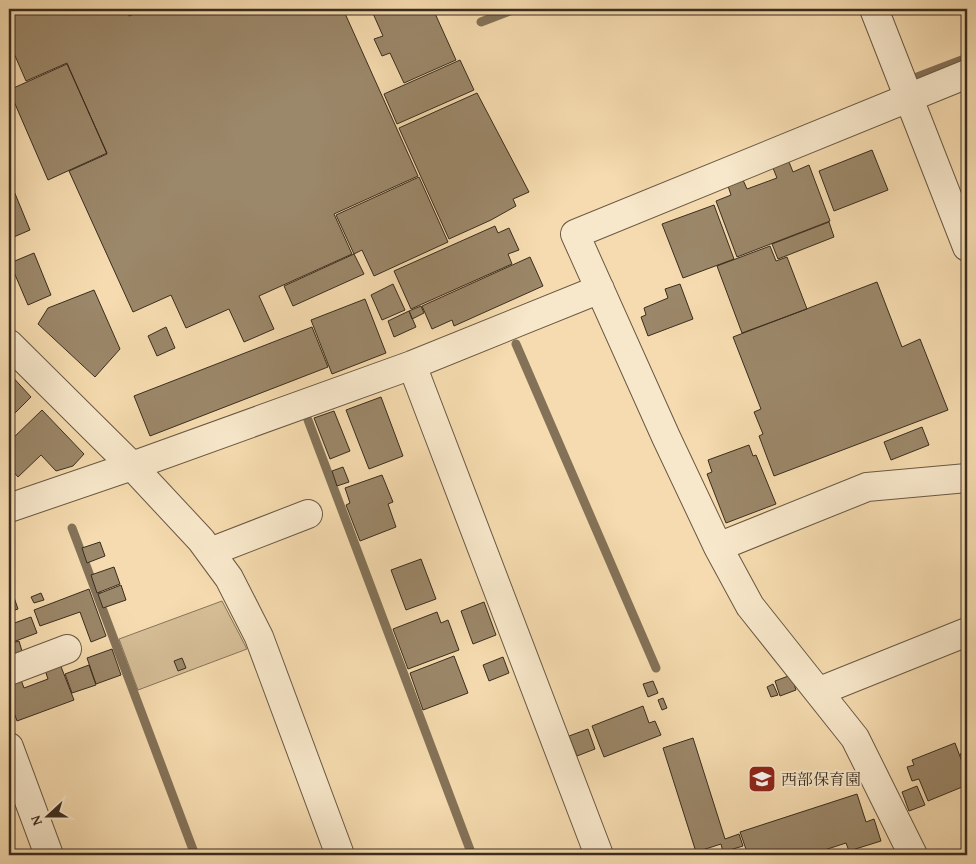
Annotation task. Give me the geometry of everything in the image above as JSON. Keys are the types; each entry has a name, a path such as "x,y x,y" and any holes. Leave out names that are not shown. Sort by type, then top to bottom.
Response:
{"street":[{"path":"874,9 967,247"},
{"path":"913,855 855,738 820,691 750,606 718,547 666,438 575,234 967,74"},
{"path":"9,508 132,466 412,365 600,289"},
{"path":"9,344 132,466 210,552 229,578 259,637 340,855"},
{"path":"412,365 599,855"},
{"path":"718,547 867,488 967,478"},
{"path":"210,552 308,514"},
{"path":"820,691 967,632"},
{"path":"9,671 67,649"},
{"path":"9,747 49,855"}],"shaded area":[{"path":"222,601 247,649 138,690 119,639"}],"building":[{"path":"28,9 126,9 129,16 146,9 343,9 418,176 334,214 352,254 259,296 274,329 244,342 229,309 186,328 171,295 133,312 69,171 107,154 67,63 26,81 9,42 9,17"},
{"path":"127,9 144,9 130,15"},
{"path":"371,9 433,9 456,60 404,83 390,53 382,56 374,39 383,36"},
{"path":"460,60 474,90 397,124 384,94"},
{"path":"67,64 107,153 48,180 9,90"},
{"path":"477,93 529,192 513,199 516,206 491,220 449,239 399,128"},
{"path":"872,150 888,190 834,211 819,171"},
{"path":"789,162 793,172 809,165 830,221 737,257 716,201 731,195 728,186 743,180 747,189 777,178 773,168"},
{"path":"419,177 448,242 374,276 362,250 354,254 336,215"},
{"path":"9,179 30,230 9,239"},
{"path":"714,205 734,259 683,278 662,224"},
{"path":"829,222 834,237 778,259 772,244"},
{"path":"495,226 498,233 509,228 519,250 508,254 512,264 411,309 394,271"},
{"path":"770,246 776,261 787,257 807,309 742,333 717,266"},
{"path":"34,253 51,295 28,305 10,263"},
{"path":"354,254 364,274 293,306 284,286"},
{"path":"530,257 543,286 454,326 452,320 432,329 422,306"},
{"path":"877,282 902,347 920,339 948,410 774,476 759,436 763,434 754,412 761,409 733,337"},
{"path":"393,284 405,310 382,320 371,295"},
{"path":"680,284 693,319 648,336 641,317 646,315 644,308 668,298 665,289"},
{"path":"94,290 120,349 95,377 38,324 48,308"},
{"path":"365,299 386,353 332,374 311,320"},
{"path":"421,306 424,313 412,319 409,311"},
{"path":"409,311 416,327 394,337 388,321"},
{"path":"166,327 175,348 157,356 148,336"},
{"path":"312,327 328,367 150,436 134,396"},
{"path":"9,373 31,397 9,419"},
{"path":"381,397 403,456 369,469 346,410"},
{"path":"42,410 84,454 73,466 56,471 41,455 18,477 9,467 9,442"},
{"path":"334,411 350,451 330,459 314,418"},
{"path":"922,427 929,445 891,460 884,442"},
{"path":"749,445 753,456 756,455 776,504 726,523 707,474 712,472 708,460"},
{"path":"343,467 349,482 337,486 332,471"},
{"path":"382,475 393,502 388,504 396,527 360,541 346,505 350,503 345,488"},
{"path":"100,542 105,556 87,563 82,548"},
{"path":"421,559 436,599 406,610 391,570"},
{"path":"114,567 120,584 97,593 91,575"},
{"path":"9,583 18,609 9,612"},
{"path":"121,585 126,600 103,608 98,594"},
{"path":"89,589 106,636 91,642 80,612 40,626 34,610"},
{"path":"41,593 44,600 34,603 31,597"},
{"path":"484,602 496,635 473,644 461,611"},
{"path":"437,612 441,623 448,620 459,650 408,669 393,629"},
{"path":"31,617 37,633 13,642 9,625"},
{"path":"19,641 22,651 9,656 9,644"},
{"path":"112,649 121,675 96,684 87,658"},
{"path":"454,656 468,693 423,710 410,673"},
{"path":"503,657 509,673 489,681 483,665"},
{"path":"182,658 186,668 178,671 174,661"},
{"path":"60,664 74,700 17,721 9,698 9,685 21,680 24,688 48,679 45,670"},
{"path":"89,665 96,685 72,693 65,674"},
{"path":"791,675 796,690 780,696 775,681"},
{"path":"653,681 658,693 648,697 643,684"},
{"path":"773,684 778,695 771,697 767,687"},
{"path":"663,698 667,708 662,710 658,700"},
{"path":"643,706 649,723 655,721 661,735 604,757 592,726"},
{"path":"588,729 595,749 577,756 569,736"},
{"path":"693,738 725,839 739,834 743,846 723,852 721,844 696,852 663,748"},
{"path":"955,743 967,775 967,785 928,801 919,779 912,781 907,767 914,765 912,760"},
{"path":"967,751 967,764 965,765 960,754"},
{"path":"917,786 925,805 909,811 902,792"},
{"path":"857,794 866,822 874,819 881,841 849,851 846,843 809,855 748,855 740,832"}],"waterway":[{"path":"481,22 515,9"},
{"path":"909,71 912,79 967,58"},
{"path":"516,344 656,668"},
{"path":"308,420 472,855"},
{"path":"72,528 195,855"},
{"path":"957,855 967,851"}],"place":[{"name":"西部保育園","path":"762,779"}]}
